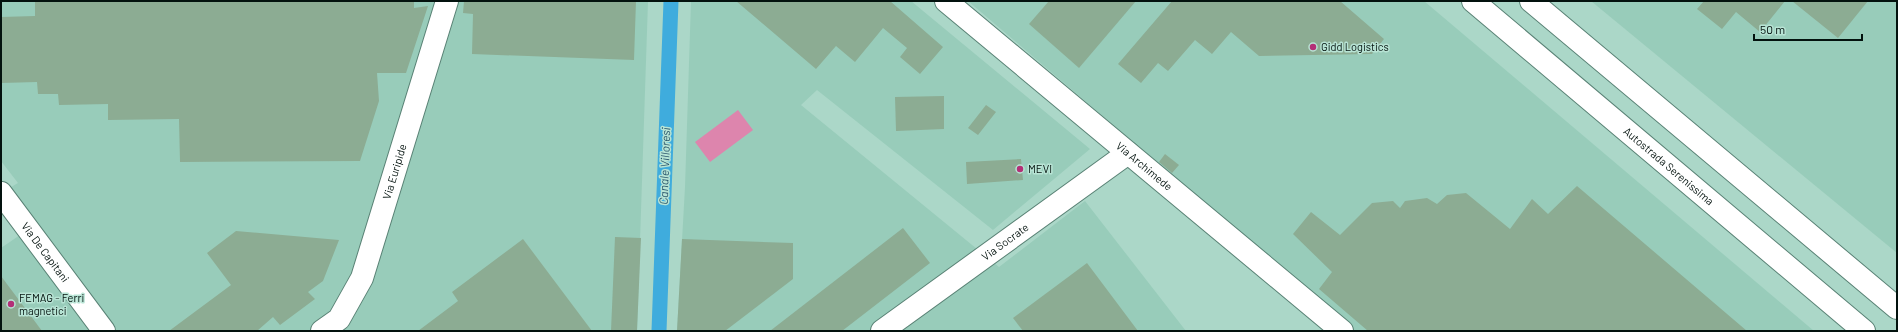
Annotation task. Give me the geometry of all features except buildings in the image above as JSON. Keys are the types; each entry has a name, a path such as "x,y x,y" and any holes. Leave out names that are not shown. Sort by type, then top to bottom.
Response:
{"main road":[{"name":"Via Euripide","path":"322,331 338,319 362,278 447,1"},
{"name":"Via Archimede","path":"946,1 1342,331"},
{"name":"Autostrada Serenissima","path":"1473,1 1864,331"},
{"path":"1531,1 1897,308"},
{"name":"Via Socrate","path":"882,331 1128,153"},
{"name":"Via De Capitani","path":"1,193 104,331"}],"shaded area":[{"path":"1,1 648,1 637,331 1,331 1,248 20,235 1,193 18,183 1,161"},
{"path":"691,1 911,1 1090,149 993,230 817,90 801,105 999,267 1085,201 1186,331 677,331 685,187"},
{"path":"968,1 1424,1 1814,331 1354,331"},
{"path":"1591,1 1897,1 1897,253"},
{"path":"738,110 753,130 710,162 695,142"}],"waterway":[{"name":"Canale Villoresi","path":"659,331 671,1"}],"place":[{"name":"Gidd Logistics","path":"1313,47"},
{"name":"MEVI","path":"1020,169"},
{"name":"FEMAG - Ferri magnetici","path":"11,304"}]}
